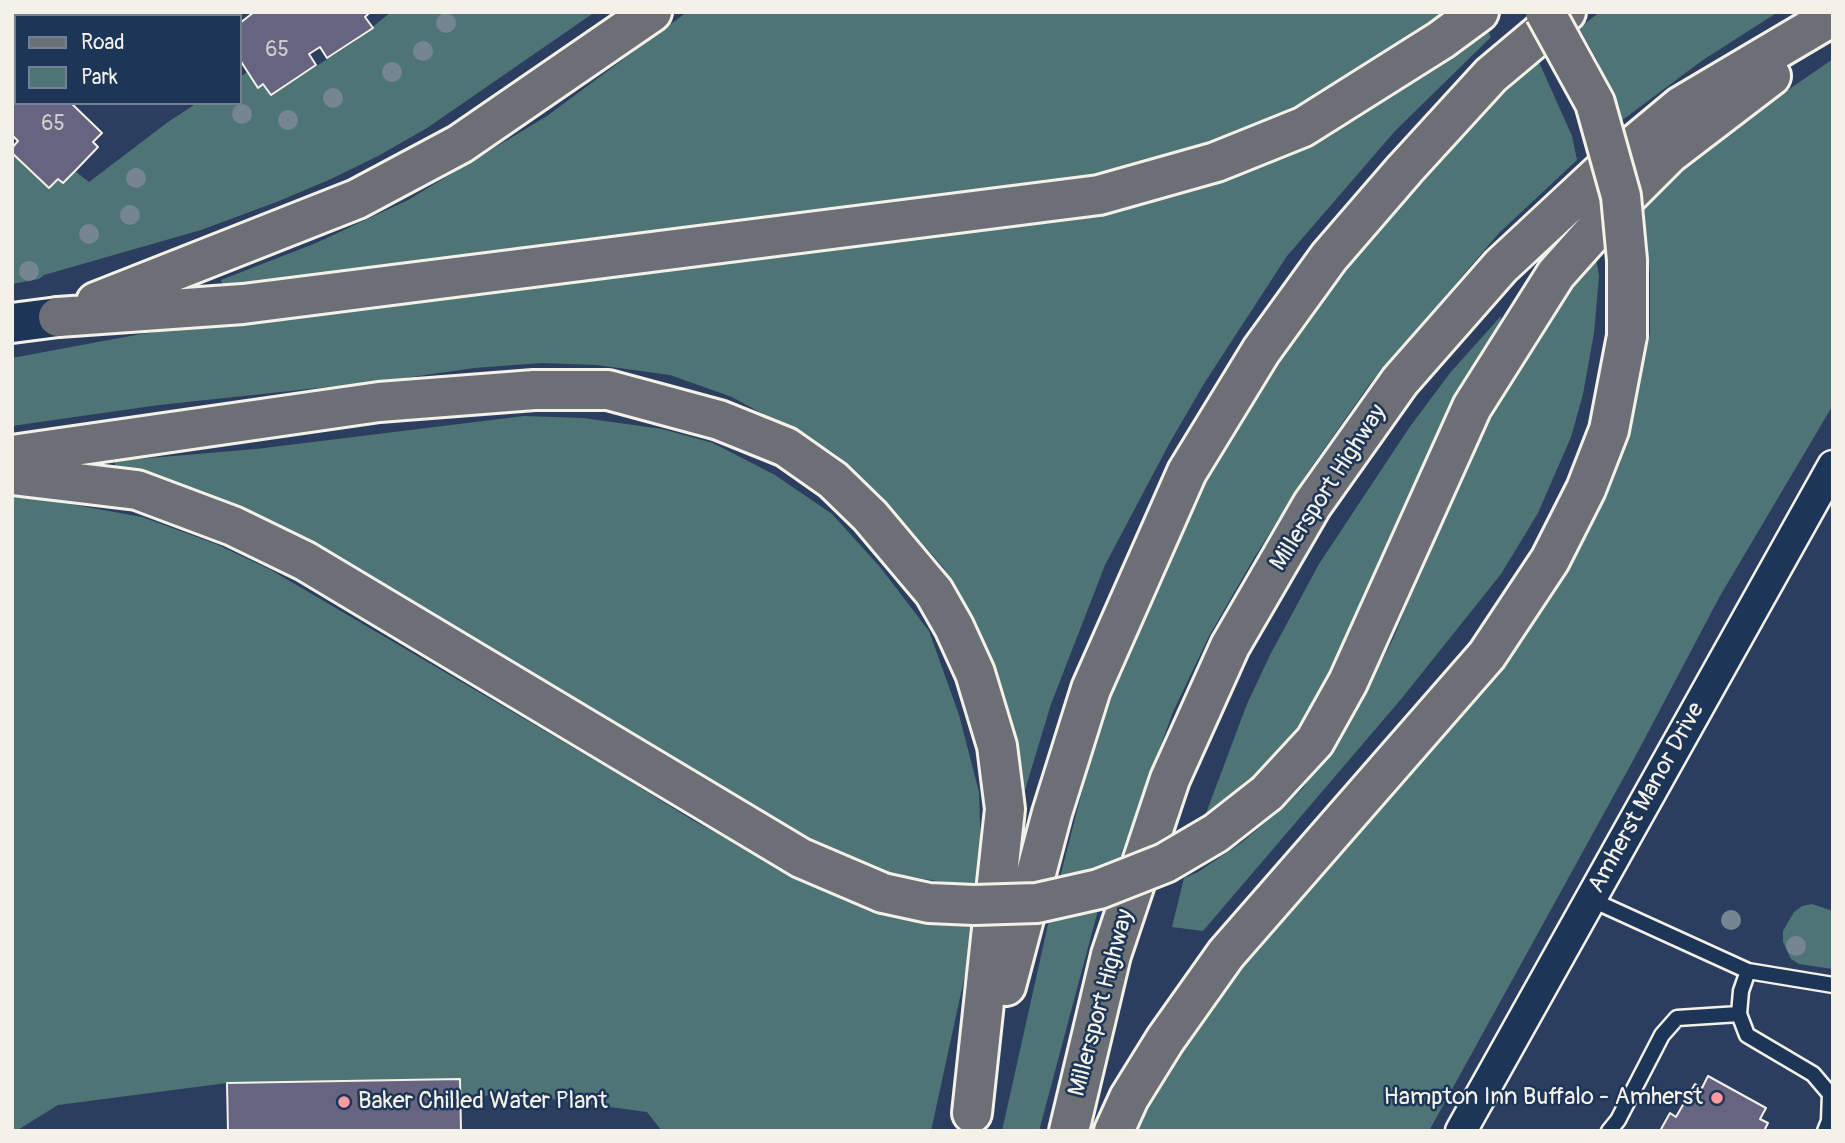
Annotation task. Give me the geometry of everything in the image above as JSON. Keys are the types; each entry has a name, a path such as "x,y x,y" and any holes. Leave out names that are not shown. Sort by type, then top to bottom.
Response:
{"main road":[{"path":"58,317 357,199 460,144 652,12"},
{"path":"12,323 58,317 243,304 1099,195 1216,162 1303,127 1441,40 1479,12"},
{"path":"1114,1131 1129,1098 1165,1040 1226,954 1487,655 1550,560 1586,489 1609,430 1627,336 1627,260 1621,196 1595,103 1545,12"},
{"path":"971,1122 1052,813 1091,689 1187,472 1261,352 1329,257 1491,75 1566,12"},
{"path":"12,475 136,490 233,526 304,561 801,858 883,893 929,902 974,905 1037,902 1099,890 1165,863 1216,833 1267,793 1315,741 1348,682 1472,407 1556,274 1615,208 1669,154 1773,75 1833,18"},
{"name":"Millersport Highway","path":"1069,1131 1111,955 1170,779 1230,646 1312,505 1400,381 1501,266 1603,171 1681,106 1833,18"},
{"path":"12,455 379,402 534,390 608,390 719,420 786,447 833,481 870,516 934,592 975,673 997,746 1005,809 971,1122"}],"street":[{"name":"Amherst Manor Drive","path":"1461,1131 1833,466"}],"lane":[{"path":"1590,898 1748,971 1833,985"},
{"path":"1748,971 1741,991 1739,1014 1747,1035 1813,1074 1830,1094 1829,1121 1825,1131"},
{"path":"1609,1131 1618,1120 1662,1035 1677,1018 1739,1014"}],"green space":[{"path":"391,12 595,12 427,128 331,179 201,230 44,275 39,279 12,284 12,153 49,188 58,179 63,183 75,171 89,182 194,105 242,105 242,76 247,72 258,87 263,84 271,95 354,42"},
{"path":"687,12 1453,12 1358,74 1276,121 1231,138 1116,171 979,194 224,289 221,280 316,243 408,200 547,116"},
{"path":"1600,12 1778,12 1703,60 1621,121 1597,60 1579,28"},
{"path":"1486,27 1491,37 1395,131 1287,256 1205,382 1105,565 1051,704 1025,790 1016,789 991,663 970,613 943,567 879,494 834,453 732,397 670,375 597,365 541,363 474,368 384,381 159,405 12,426 12,358 141,334 958,233 1077,214 1177,193 1257,167 1368,111"},
{"path":"1833,59 1833,405 1720,596 1635,757 1429,1131 1127,1131 1179,1045 1253,952 1357,834 1537,612 1598,514 1625,443 1650,333 1650,275 1644,208 1662,188 1716,144"},
{"path":"1538,60 1572,136 1577,160 1499,233 1369,385 1308,472 1209,636 1173,712 1117,865 1059,881 1089,764 1112,695 1171,547 1243,414 1287,346 1338,277 1459,137"},
{"path":"1596,258 1599,276 1594,333 1583,394 1571,437 1538,513 1501,574 1402,698 1203,931 1172,927 1184,878 1198,872 1241,843 1287,804 1303,788 1348,725 1393,639 1458,479 1520,358 1588,265"},
{"path":"1501,316 1500,325 1450,413 1320,707 1256,781 1202,824 1247,704 1319,564 1409,428 1450,373"},
{"path":"524,416 583,418 662,429 713,443 775,475 832,514 880,567 929,631 959,715 979,792 982,888 880,872 859,865 757,814 115,470 115,461 256,449"},
{"path":"12,490 51,492 64,503 142,517 216,544 271,570 694,821 796,875 858,902 913,918 976,924 931,1131 662,1131 647,1112 521,1095 461,1096 460,1079 227,1083 58,1105 12,1131"},
{"path":"1812,904 1833,911 1833,969 1799,964 1791,959 1783,942 1783,931 1794,912 1802,906"},
{"path":"1098,910 1039,1131 1002,1131 1049,920"}],"building":[{"path":"254,12 370,12 365,17 373,28 327,58 320,47 309,54 316,65 271,95 263,84 258,88 242,63 242,21"},
{"path":"14,49 14,105 73,105 102,133 93,142 98,147 75,171 63,183 58,179 49,188 12,153 12,148 18,141 12,135"},
{"name":"Hampton Inn Buffalo - Amherst","path":"1708,1076 1766,1108 1760,1119 1768,1123 1764,1131 1660,1131 1670,1113 1676,1117 1695,1084 1702,1088"},
{"name":"Baker Chilled Water Plant","path":"460,1079 461,1131 228,1131 227,1083"}],"place":[{"name":"Hampton Inn Buffalo - Amherst","path":"1717,1098"},
{"name":"Baker Chilled Water Plant","path":"344,1102"}]}
